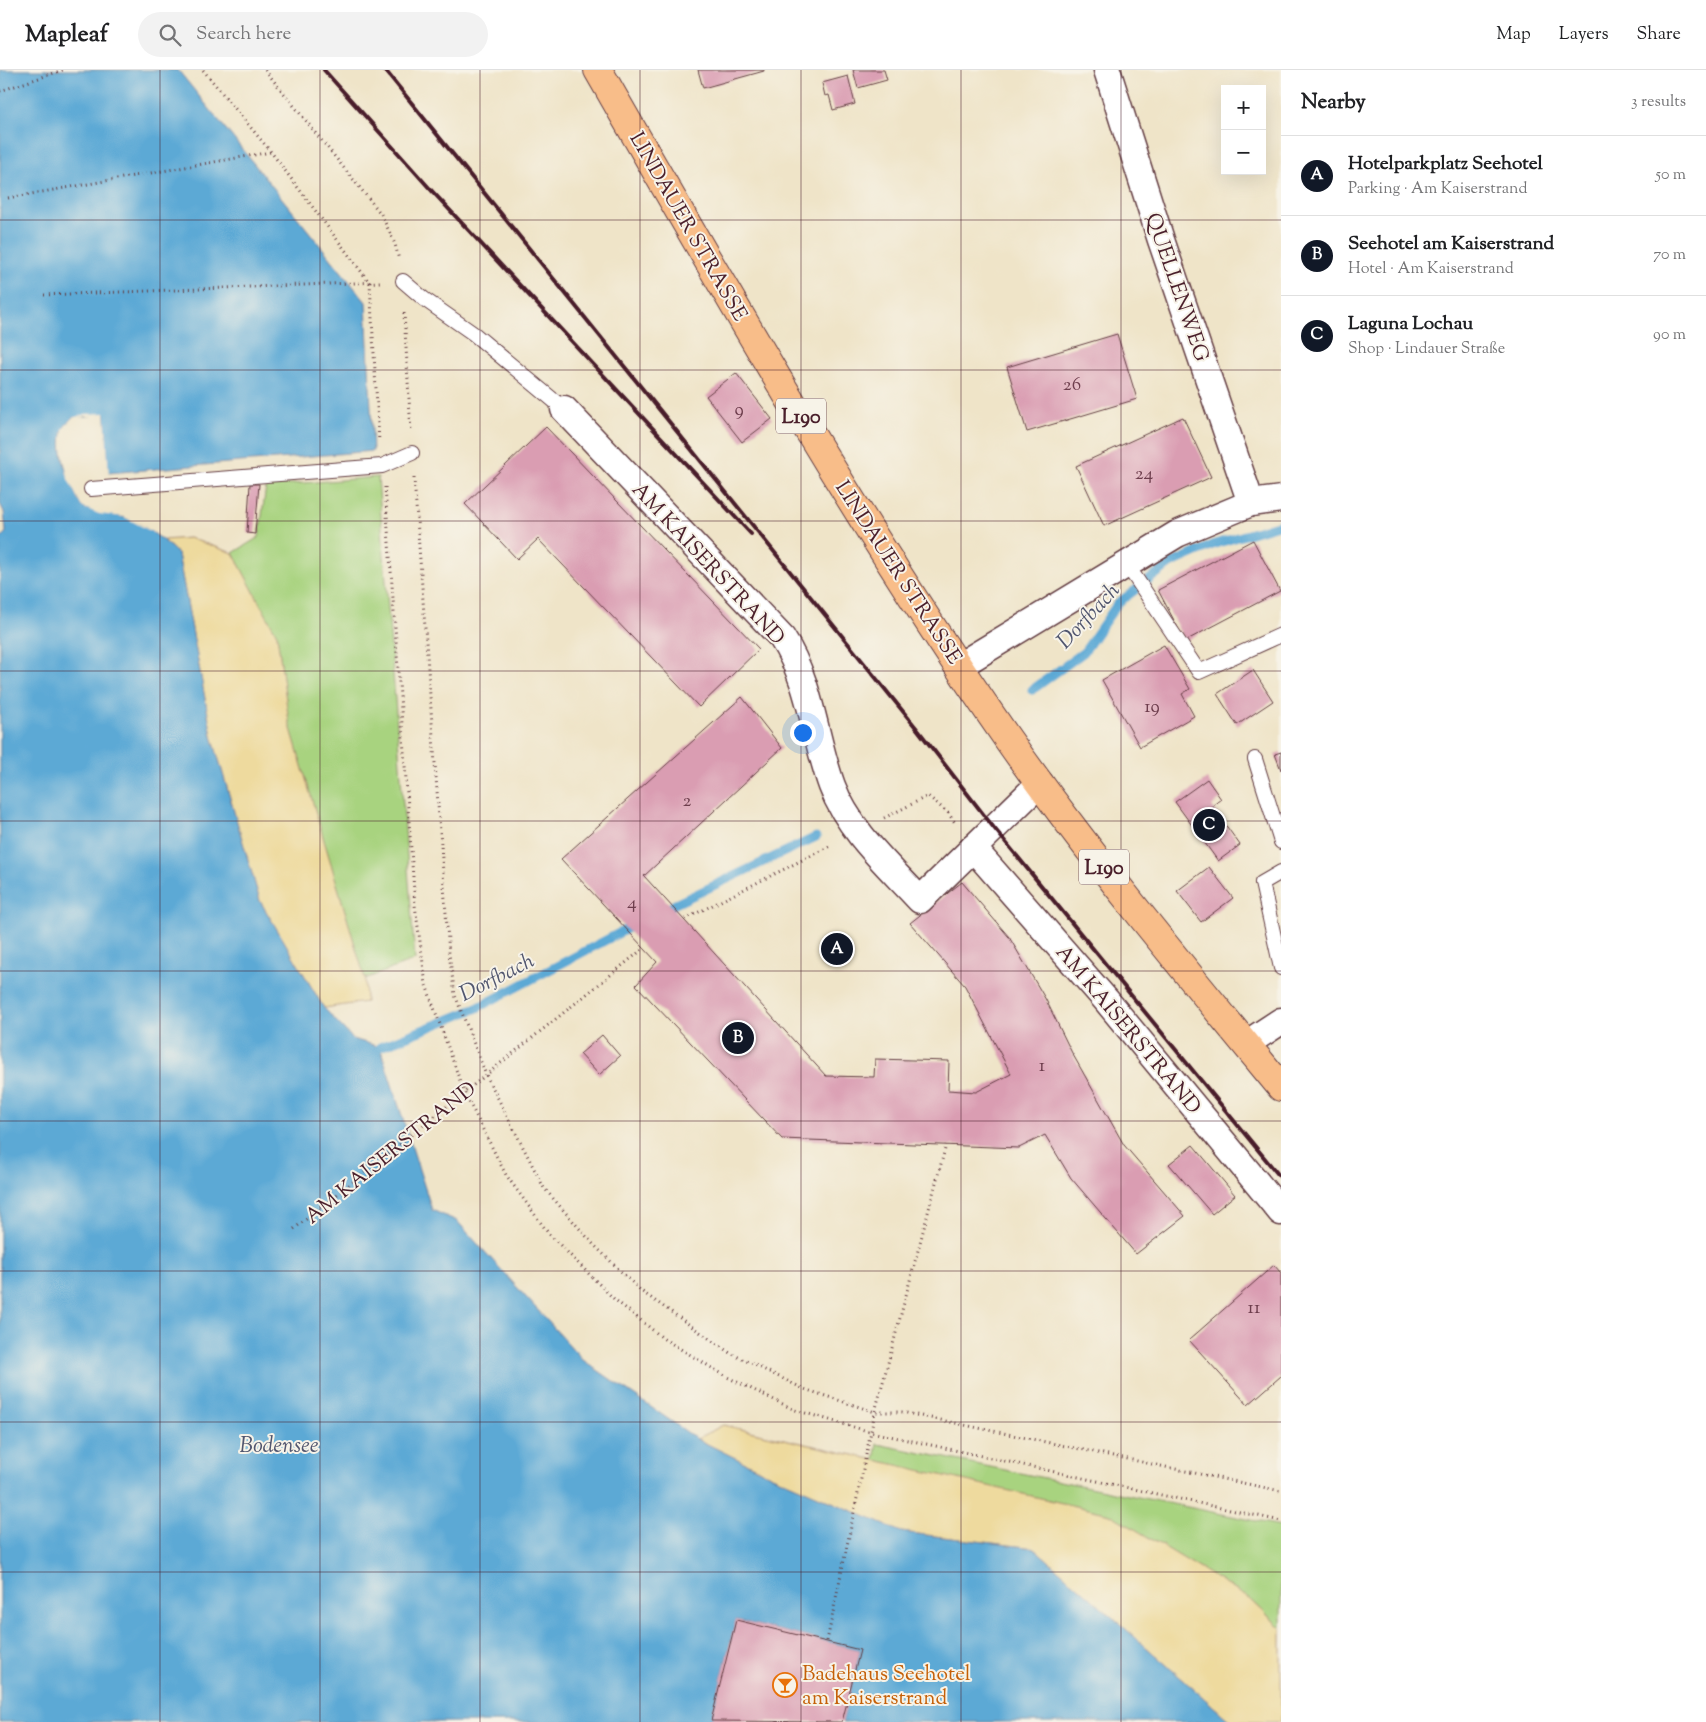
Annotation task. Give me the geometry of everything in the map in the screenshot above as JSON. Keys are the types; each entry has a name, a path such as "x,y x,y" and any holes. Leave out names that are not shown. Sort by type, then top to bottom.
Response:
{"main road":[{"name":"LINDAUER STRASSE","path":"598,70 726,291 876,540 1006,737 1156,934 1281,1087"}],"street":[{"name":"QUELLENWEG","path":"1107,70 1161,240 1251,503"},
{"name":"AM KAISERSTRAND","path":"564,409 782,638 795,658 832,786 858,832 920,900 1040,783"},
{"path":"959,666 1131,572 1177,534 1251,503 1281,499"},
{"name":"AM KAISERSTRAND","path":"974,848 1106,1000 1281,1212"},
{"path":"1246,1044 1281,1021"}],"lane":[{"path":"403,281 424,299 474,334 564,409"},
{"path":"90,489 382,466 412,453"},
{"path":"1131,572 1199,672 1281,635"},
{"path":"1255,759 1281,842"},
{"path":"1281,872 1262,882 1281,968"}],"path":[{"path":"0,91 63,70"},
{"path":"203,70 271,152 370,283 415,906 426,985 464,1092 506,1175 549,1234 614,1299 664,1339 727,1377 795,1410 871,1432 1281,1522"},
{"path":"265,70 381,214 395,244 403,281 412,453 449,954 455,995 486,1075 544,1188 594,1245 641,1291 730,1353 804,1389 875,1412 902,1412 1281,1491"},
{"path":"8,198 271,152"},
{"path":"44,295 370,283"},
{"path":"685,919 928,796 948,813 974,848"},
{"name":"AM KAISERSTRAND","path":"294,1229 643,949"},
{"path":"827,1641 875,1412 946,1145"}],"green space":[{"path":"378,477 415,960 365,979 289,722 277,635 233,553 259,537 266,486"},
{"path":"877,1444 1281,1526 1281,1628 1250,1599 1110,1514 874,1460"}],"sand":[{"path":"189,538 233,553 277,635 289,722 365,979 366,1002 324,1008 260,901 212,736 178,554 164,540"},
{"path":"723,1425 1110,1514 1250,1599 1281,1628 1281,1722 1231,1722 1034,1548 901,1532 770,1475 697,1439"}],"water":[{"name":"Bodensee","path":"0,70 178,70 366,302 373,451 108,473 105,414 72,418 65,426 61,440 66,470 82,507 123,517 138,523 160,538 178,554 212,736 260,901 324,1008 353,1039 380,1047 432,1210 457,1221 583,1360 697,1439 770,1475 901,1532 1034,1548 1231,1722 842,1722 860,1650 736,1620 711,1721 715,1722 0,1722 0,539 6,532 4,512 0,504"}],"pier":[{"path":"105,413 109,476 106,473 103,416 85,416 73,420 65,430 64,441 71,479 84,505 100,511 125,515 167,540 124,517 99,514 82,507 68,479 62,441 63,429 72,418 85,414"}],"building":[{"path":"698,70 764,70 764,71 703,88"},
{"path":"853,70 884,70 887,80 858,88"},
{"path":"848,76 855,104 833,110 829,95 825,96 822,83"},
{"path":"1117,334 1137,399 1027,432 1007,367"},
{"path":"736,373 772,419 742,442 706,396"},
{"path":"1183,417 1211,477 1104,526 1076,466"},
{"path":"546,427 759,649 699,707 538,539 517,559 465,504"},
{"path":"250,484 259,484 255,534 247,533"},
{"path":"1253,540 1280,591 1185,641 1158,590"},
{"path":"1164,645 1190,689 1182,694 1194,716 1140,747 1102,680"},
{"path":"1253,670 1273,701 1237,725 1217,694"},
{"path":"742,697 782,748 644,876 826,1076 874,1077 875,1059 949,1061 948,1090 976,1092 1011,1074 965,986 910,923 962,882 1009,937 1046,1000 1072,1053 1124,1145 1185,1216 1136,1254 1071,1178 1045,1135 1019,1148 782,1139 636,985 657,962 561,859"},
{"path":"1281,752 1281,770 1275,754"},
{"path":"1207,779 1221,799 1212,806 1240,845 1218,861 1175,802"},
{"path":"1209,867 1233,898 1201,922 1177,891"},
{"path":"602,1035 620,1056 599,1075 580,1054"},
{"path":"1193,1145 1235,1195 1212,1214 1169,1164"},
{"path":"1274,1265 1281,1273 1281,1376 1248,1405 1189,1340"},
{"name":"Badehaus Seehotel am Kaiserstrand","path":"736,1620 860,1650 842,1722 711,1721"}],"waterway":[{"name":"Dorfbach","path":"1032,690 1084,652 1118,603 1170,564 1215,544 1281,524"},
{"name":"Dorfbach","path":"673,905 816,837"},
{"name":"Dorfbach","path":"380,1047 477,1008 625,930"}],"railway":[{"path":"324,70 432,191 751,534"},
{"path":"385,70 918,730 994,828 1281,1178"}],"place":[{"name":"Laguna Lochau","path":"1209,825"},
{"name":"Hotelparkplatz Seehotel","path":"837,949"},
{"name":"Seehotel am Kaiserstrand","path":"738,1038"},
{"name":"Badehaus Seehotel am Kaiserstrand","path":"785,1685"}]}
